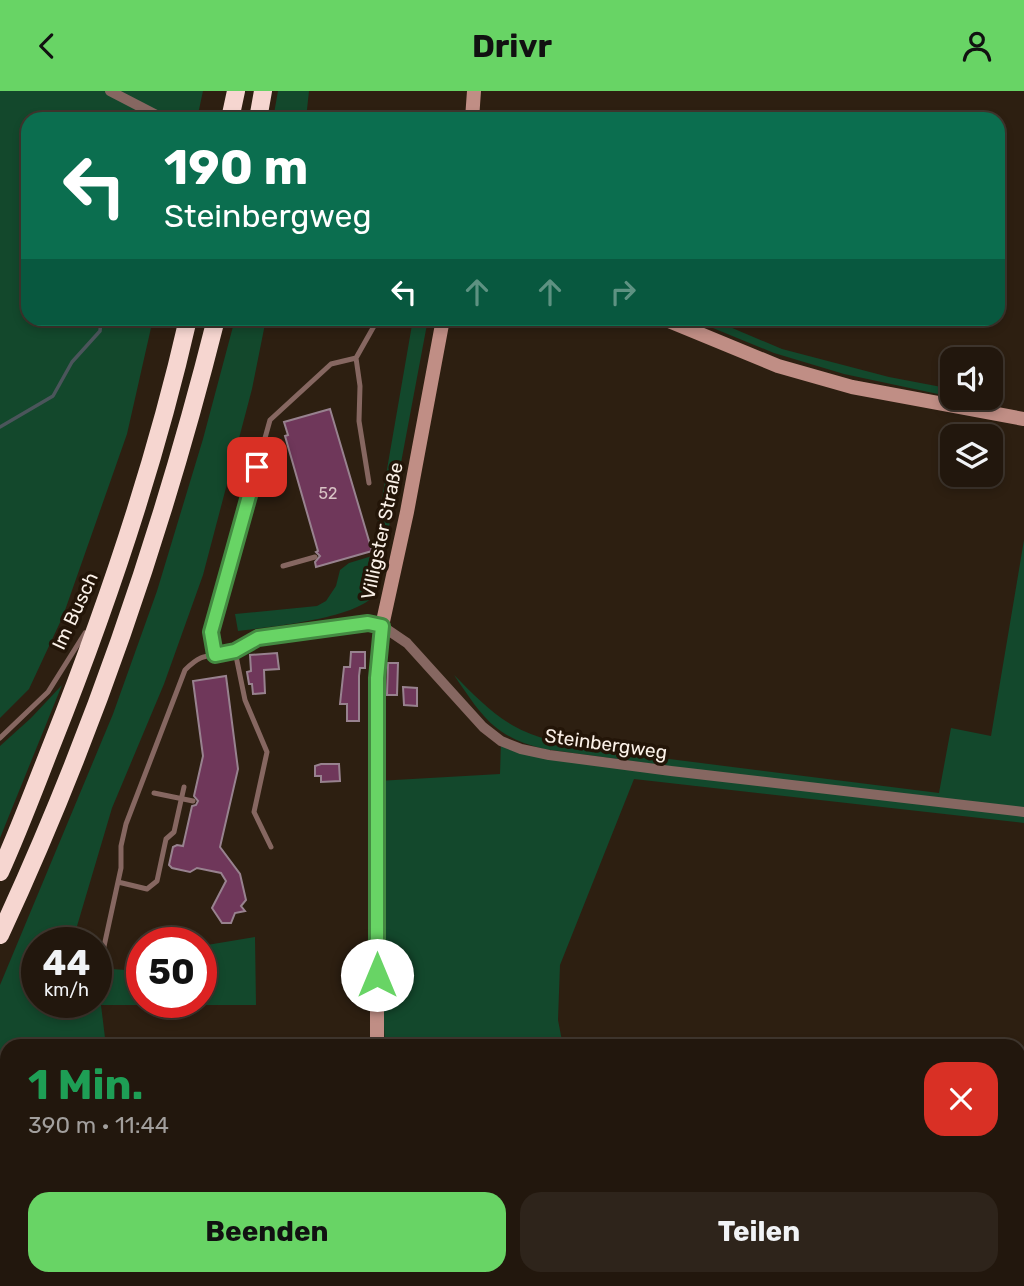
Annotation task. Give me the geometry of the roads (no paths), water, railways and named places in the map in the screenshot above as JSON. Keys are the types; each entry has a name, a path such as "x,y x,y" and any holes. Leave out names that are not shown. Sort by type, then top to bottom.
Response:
{"highway":[{"path":"232,112 236,91"},
{"path":"259,112 263,91"},
{"path":"0,872 80,674 120,557 151,463 186,326"},
{"path":"0,935 37,855 102,692 159,526 214,326"}],"main road":[{"path":"472,112 474,91"},
{"name":"Villigster Straße","path":"377,1039 377,678 382,626 407,512 442,326"},
{"path":"681,326 778,366 852,387 1024,419"}],"street":[{"path":"110,91 150,112"},
{"name":"Steinbergweg","path":"382,626 407,643 484,727 501,741 521,749 671,771 1024,812"}],"lane":[{"path":"369,483 359,421 360,386 356,358 374,326"},
{"path":"215,655 211,632 270,420 331,364 356,358"},
{"name":"Im Busch","path":"103,583 120,557"},
{"path":"283,566 315,557"},
{"path":"108,927 118,882 125,824 185,670 197,658 235,651 258,638 368,623 382,626"},
{"name":"Im Busch","path":"0,738 48,692 88,626"},
{"path":"235,651 245,701 267,752 254,812 271,847"},
{"path":"118,882 147,888 157,881 166,839 174,832 184,787"},
{"path":"139,789 193,801"}],"waterway":[{"path":"0,427 53,396 72,362 100,331 100,326"}]}
